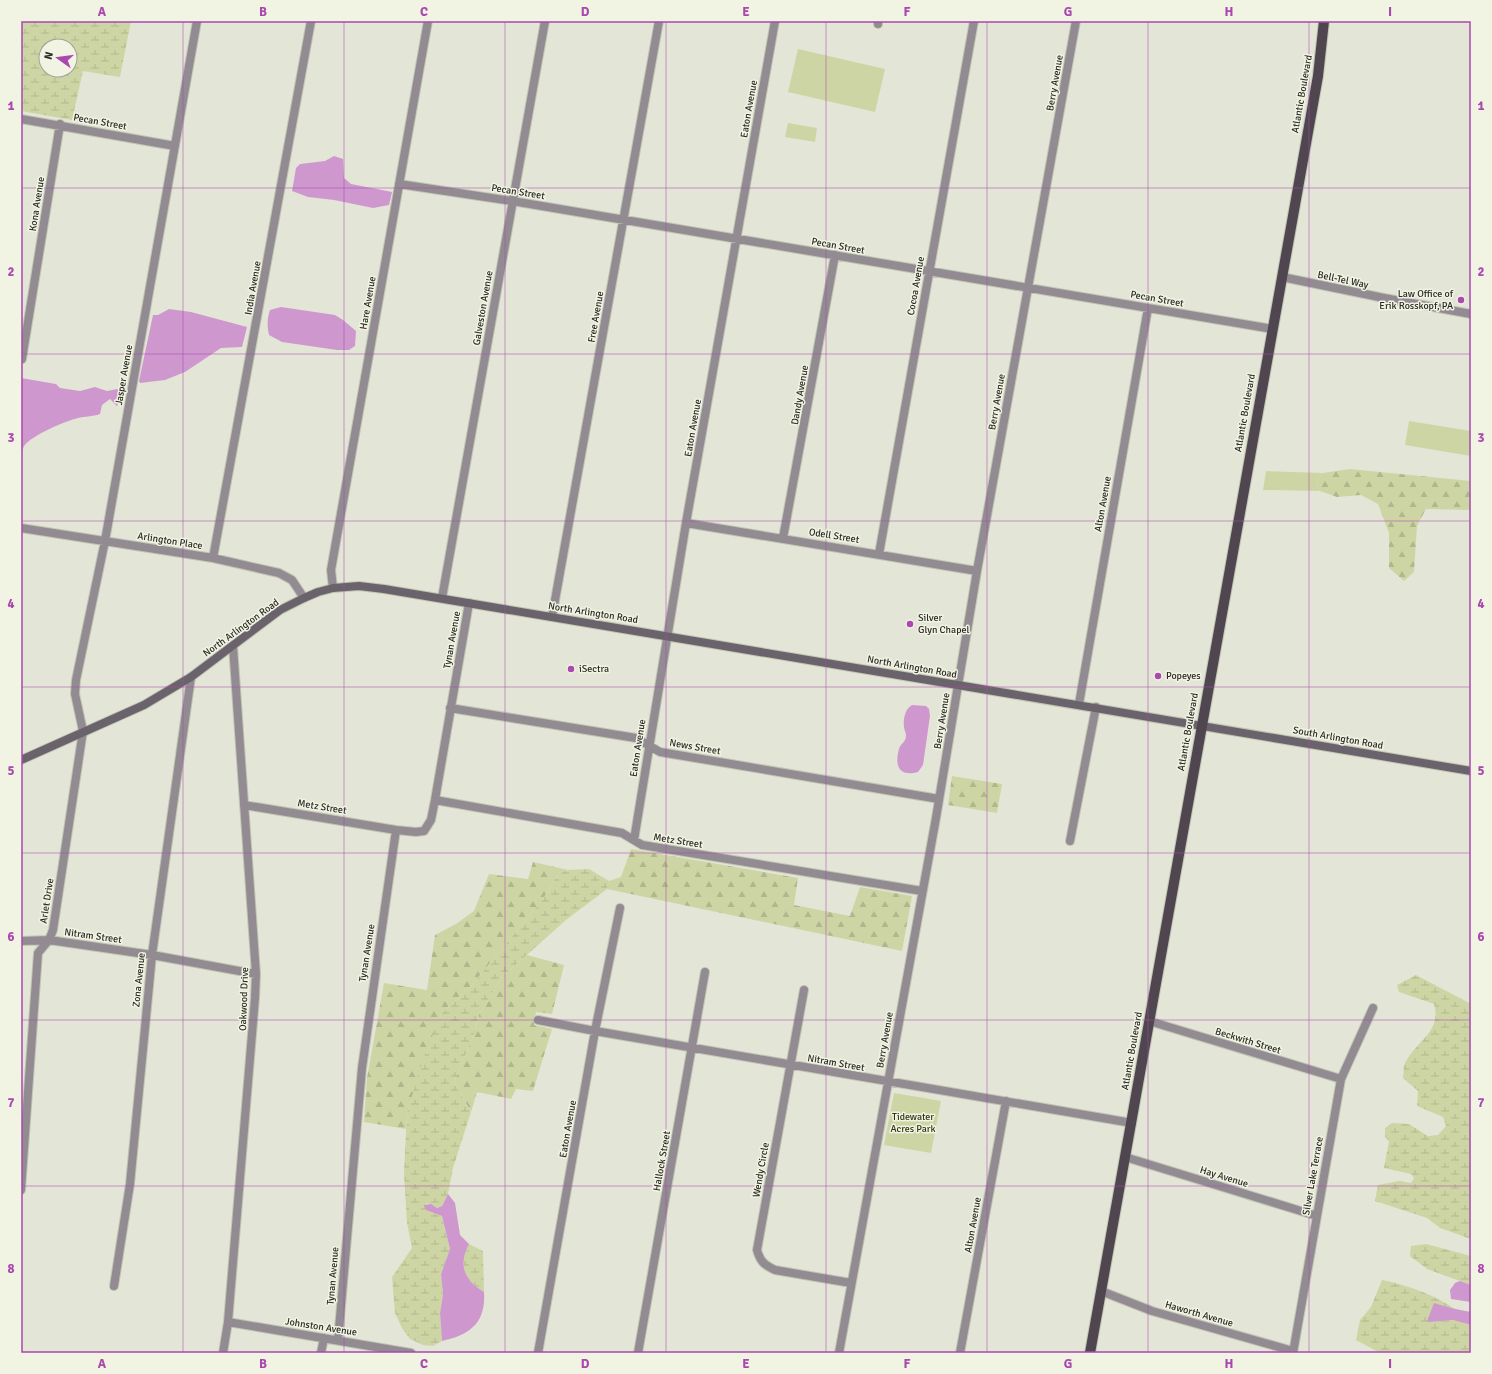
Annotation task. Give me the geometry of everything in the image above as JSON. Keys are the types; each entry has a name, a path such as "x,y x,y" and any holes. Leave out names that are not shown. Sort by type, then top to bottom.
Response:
{"main road":[{"name":"Atlantic Boulevard","path":"1090,1353 1319,69 1324,21"},
{"name":"North Arlington Road","path":"21,760 144,705 191,677 280,610 318,592 333,588 359,586 442,598 1202,725"},
{"name":"South Arlington Road","path":"1202,725 1471,771"}],"street":[{"name":"Jasper Avenue","path":"83,731 75,694 76,680 105,541 197,21"},
{"name":"India Avenue","path":"213,558 311,21"},
{"name":"Hare Avenue","path":"333,588 331,570 428,21"},
{"name":"Galveston Avenue","path":"442,598 545,21"},
{"name":"Free Avenue","path":"552,617 659,21"},
{"name":"Eaton Avenue","path":"634,840 648,744 686,523 775,21"},
{"name":"Cocoa Avenue","path":"879,554 974,21"},
{"name":"Berry Avenue","path":"839,1353 939,799 977,571 1076,21"},
{"name":"Pecan Street","path":"21,118 175,146"},
{"name":"Kona Avenue","path":"22,358 60,124"},
{"name":"Pecan Street","path":"399,184 512,201 623,221 835,255 1273,329"},
{"name":"Dandy Avenue","path":"783,538 835,255"},
{"name":"Bell-Tel Way","path":"1282,277 1471,314"},
{"name":"Alton Avenue","path":"1078,704 1148,308"},
{"name":"Odell Street","path":"686,523 977,571"},
{"name":"Arlington Place","path":"21,528 213,558 286,576 292,580 304,598"},
{"name":"Tynan Avenue","path":"338,1340 362,1068 396,830 416,832 424,830 431,820 469,603"},
{"name":"Oakwood Drive","path":"223,1353 228,1322 236,1213 256,998 256,974 233,646"},
{"name":"Zona Avenue","path":"114,1286 130,1184 152,955 191,677"},
{"path":"1070,841 1096,707"},
{"name":"News Street","path":"450,708 636,738 660,752 939,799"},
{"name":"Arlet Drive","path":"21,1190 38,953 49,940 53,930 83,731"},
{"name":"Metz Street","path":"435,800 622,833 642,845 922,891"},
{"name":"Metz Street","path":"244,805 396,830"},
{"name":"Eaton Avenue","path":"538,1353 595,1031 620,908"},
{"name":"Nitram Street","path":"21,941 49,940 152,955 256,974"},
{"name":"Hallock Street","path":"638,1353 705,972"},
{"name":"Wendy Circle","path":"804,990 757,1250 760,1260 766,1266 775,1270 851,1284"},
{"name":"Silver Lake Terrace","path":"1293,1352 1341,1080 1373,1008"},
{"name":"Nitram Street","path":"538,1020 888,1082 1132,1123"},
{"name":"Beckwith Street","path":"1149,1021 1341,1080"},
{"name":"Alton Avenue","path":"960,1353 1006,1101"},
{"name":"Hay Avenue","path":"1125,1157 1316,1216"},
{"name":"Haworth Avenue","path":"1101,1291 1152,1311 1293,1352"},
{"name":"Johnston Avenue","path":"228,1322 411,1353"},
{"path":"321,1353 324,1338"}],"green space":[{"path":"21,21 131,21 120,77 83,71 72,120 21,111"},
{"path":"798,49 885,69 875,112 788,92"},
{"path":"788,123 817,128 815,142 785,137"},
{"path":"1409,421 1471,431 1471,456 1405,445"},
{"path":"1350,469 1471,481 1471,510 1426,509 1417,526 1414,572 1404,581 1389,568 1389,533 1378,504 1361,495 1337,497 1320,491 1317,480 1323,473"},
{"path":"1266,471 1323,473 1317,480 1320,491 1263,490"},
{"path":"952,776 1002,784 997,813 948,805"},
{"path":"631,849 798,878 794,905 850,916 860,887 912,896 902,951 607,889 609,881 621,877"},
{"path":"533,862 568,870 559,873 543,899 471,986 441,1014 407,1113 406,1129 364,1122 367,1078 384,983 427,990 435,935 456,924 474,911 489,874 528,879"},
{"path":"589,869 609,881 607,889 566,920 501,978 479,1014 474,1034 454,1082 471,1112 453,1168 448,1194 442,1206 437,1208 426,1203 426,1210 442,1216 450,1249 441,1274 443,1294 440,1313 442,1341 433,1346 423,1345 410,1339 402,1328 395,1313 392,1277 412,1248 407,1223 404,1173 407,1113 422,1062 441,1014 471,986 543,899 559,873 568,870"},
{"path":"527,955 564,965 552,1014 536,1012 534,1025 552,1029 533,1091 516,1089 511,1099 477,1092 471,1112 454,1082 474,1034 479,1014 501,978"},
{"path":"1416,975 1471,1004 1471,1239 1440,1228 1427,1218 1375,1201 1378,1185 1399,1181 1411,1183 1414,1178 1411,1174 1384,1168 1389,1141 1385,1137 1385,1128 1392,1123 1409,1124 1428,1136 1438,1135 1446,1126 1443,1117 1417,1106 1418,1091 1403,1078 1405,1063 1427,1036 1436,1014 1434,1004 1399,992 1397,985"},
{"name":"Tidewater Acres Park","path":"894,1093 941,1101 931,1153 884,1145"},
{"path":"469,1244 483,1251 484,1292 472,1282 465,1271 464,1259"},
{"path":"1426,1244 1471,1256 1471,1285 1427,1269 1410,1256 1411,1246"},
{"path":"1382,1280 1421,1291 1456,1310 1438,1304 1427,1321 1453,1320 1471,1325 1471,1353 1380,1353 1356,1340 1360,1320 1371,1307"}],"shaded area":[{"path":"334,156 343,159 344,178 351,184 392,192 389,205 373,208 334,200 308,197 292,191 296,168 300,164 325,161"},
{"path":"281,307 335,315 356,331 355,346 349,350 337,350 282,342 269,335 268,325 270,310"},
{"path":"169,309 191,312 247,327 242,347 221,348 185,372 165,380 140,383 139,381 153,315 158,315"},
{"path":"21,378 56,384 60,388 80,391 95,387 107,391 117,389 123,392 117,406 110,399 102,405 100,414 81,417 41,433 24,446 21,455"},
{"path":"912,705 926,706 929,709 930,716 923,765 918,772 907,773 900,769 897,761 900,747 906,738 904,728 905,714"},
{"path":"448,1194 455,1203 460,1235 469,1244 464,1259 465,1271 472,1282 484,1292 484,1303 479,1320 474,1326 461,1335 442,1341 440,1313 443,1294 441,1274 450,1249 442,1216 426,1210 424,1205 431,1204 437,1208 442,1206"},
{"path":"1460,1281 1471,1285 1471,1302 1451,1299 1450,1290 1455,1283"},
{"path":"1434,1303 1471,1312 1471,1325 1453,1320 1428,1322 1427,1321"}],"place":[{"name":"Law Office of Erik Rosskopf, PA","path":"1461,300"},
{"name":"Silver Glyn Chapel","path":"910,624"},
{"name":"iSectra","path":"571,669"},
{"name":"Popeyes","path":"1158,676"}]}
